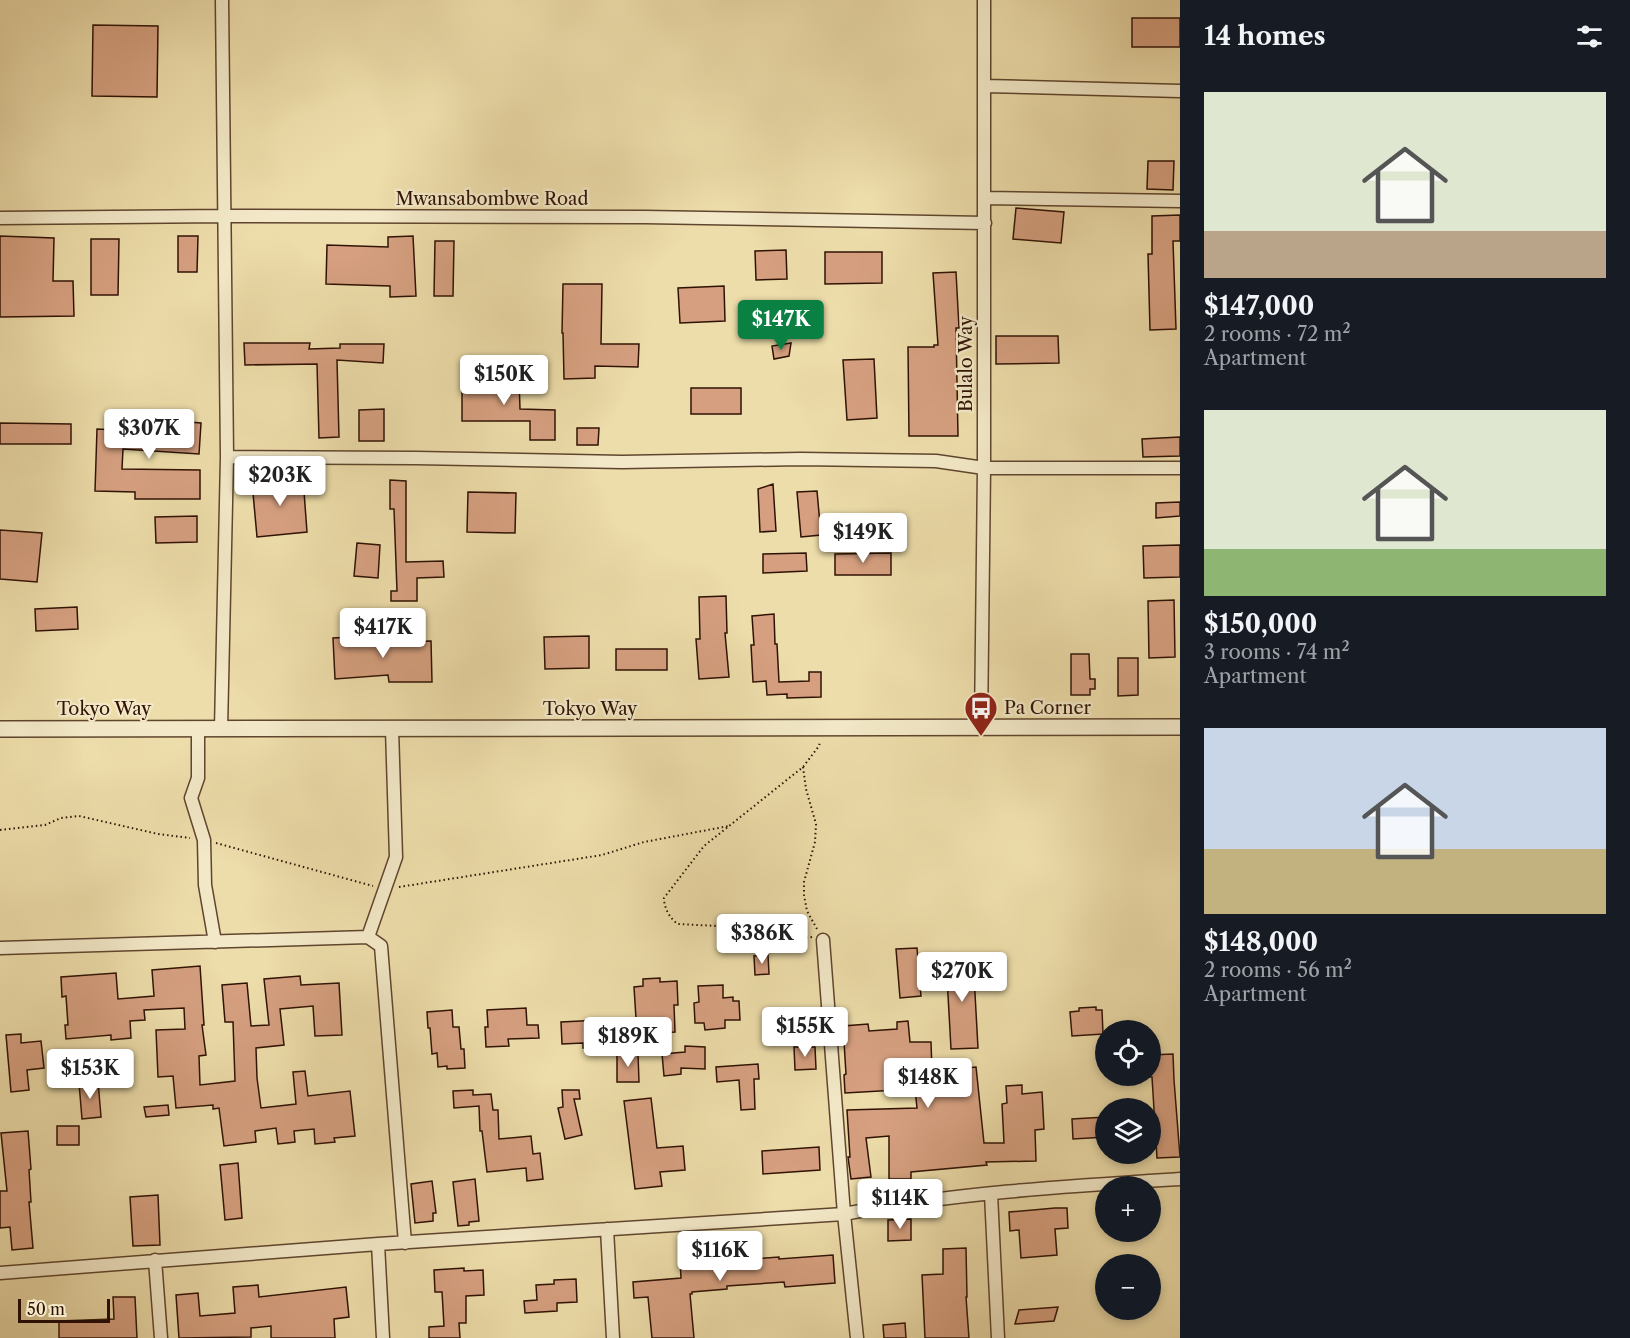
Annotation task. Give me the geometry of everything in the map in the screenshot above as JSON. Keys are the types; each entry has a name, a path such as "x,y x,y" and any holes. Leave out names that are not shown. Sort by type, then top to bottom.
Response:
{"street":[{"path":"221,729 227,457 222,0"},
{"name":"Bulalo Way","path":"981,727 984,468 984,0"},
{"path":"984,86 1180,91"},
{"path":"985,198 1180,201"},
{"name":"Mwansabombwe Road","path":"0,218 645,217 985,223"},
{"path":"227,457 622,462 801,459 936,461 984,468 1180,468"},
{"name":"Tokyo Way","path":"0,729 1180,727"},
{"path":"198,729 198,778 191,798 204,840 205,885 215,942"},
{"path":"368,937 396,857 392,729"},
{"path":"0,948 368,937 381,946 405,1243"},
{"path":"822,938 844,1214 857,1338"},
{"path":"0,1273 378,1244 844,1214 883,1206 991,1194 1180,1179"},
{"path":"991,1194 998,1338"},
{"path":"607,1229 614,1338"},
{"path":"378,1244 383,1338"},
{"path":"155,1260 161,1338"}],"path":[{"path":"803,767 806,789 816,824 814,843 804,882 804,895 810,919 822,938 782,941 764,938 738,927 678,924 674,921 664,903 664,898 704,846 803,767 819,746 822,728"},
{"path":"0,830 45,825 61,818 79,816 158,834 204,840 385,889 602,855 644,842 729,826"}],"building":[{"path":"1132,18 1180,18 1180,47 1132,47"},
{"path":"93,25 158,26 157,97 92,96"},
{"path":"1148,161 1174,161 1173,190 1147,189"},
{"path":"1016,208 1064,212 1061,243 1013,239"},
{"path":"1180,215 1180,241 1173,241 1176,329 1150,330 1148,254 1152,254 1152,216"},
{"path":"0,236 54,238 53,281 73,281 74,316 0,317"},
{"path":"178,236 198,236 197,272 178,272"},
{"path":"413,236 416,296 390,297 390,286 326,284 327,245 388,247 388,237"},
{"path":"91,239 119,239 118,295 91,295"},
{"path":"435,241 454,241 453,296 434,296"},
{"path":"786,250 787,279 756,280 755,251"},
{"path":"825,252 882,252 882,283 825,284"},
{"path":"956,272 959,328 956,328 958,436 909,436 908,347 938,345 933,273"},
{"path":"563,284 602,284 601,344 639,344 638,367 595,366 595,378 564,379"},
{"path":"724,286 725,321 680,323 678,288"},
{"path":"996,336 1058,336 1059,363 996,364"},
{"path":"244,343 310,343 309,349 340,348 340,344 384,344 383,363 337,360 339,437 319,438 317,364 245,365"},
{"path":"791,343 789,356 774,359 772,346"},
{"path":"874,359 877,418 847,420 843,360"},
{"path":"519,378 520,409 555,410 555,440 530,440 530,421 462,421 462,379"},
{"path":"691,388 741,388 741,414 691,414"},
{"path":"384,409 384,441 359,441 359,410"},
{"path":"138,418 201,423 199,454 123,449 122,469 200,470 200,499 135,499 135,492 95,491 97,429 137,431"},
{"path":"0,423 71,424 71,444 0,444"},
{"path":"577,428 599,428 598,445 577,445"},
{"path":"1180,437 1180,456 1143,457 1142,439"},
{"path":"303,478 307,532 257,537 252,482"},
{"path":"390,480 406,481 406,562 443,561 444,577 417,578 417,601 391,601 391,591 397,591 394,509 390,509"},
{"path":"773,484 776,531 760,532 758,489"},
{"path":"817,491 821,535 801,537 797,492"},
{"path":"468,492 516,493 515,533 467,532"},
{"path":"1180,502 1180,516 1156,518 1156,503"},
{"path":"197,516 197,542 156,543 155,517"},
{"path":"0,530 42,533 37,582 0,579"},
{"path":"357,543 380,545 378,578 354,576"},
{"path":"1180,545 1180,577 1144,578 1143,546"},
{"path":"806,553 807,571 763,573 763,554"},
{"path":"891,553 891,575 835,575 835,554"},
{"path":"726,596 727,633 725,633 729,677 699,679 696,639 700,639 699,597"},
{"path":"1174,600 1175,657 1149,658 1148,601"},
{"path":"77,607 78,629 36,631 35,609"},
{"path":"774,614 779,682 809,681 809,672 821,672 821,697 787,698 787,694 767,695 766,681 753,682 752,616"},
{"path":"371,636 372,642 431,641 432,682 389,682 388,675 335,679 333,638"},
{"path":"589,636 589,668 545,669 544,637"},
{"path":"616,649 667,649 667,670 616,670"},
{"path":"1071,654 1089,654 1090,679 1095,679 1095,689 1090,689 1090,695 1071,695"},
{"path":"1118,658 1138,658 1138,695 1118,696"},
{"path":"917,948 921,996 900,998 896,949"},
{"path":"768,955 769,974 755,975 754,956"},
{"path":"973,957 978,1048 951,1049 946,959"},
{"path":"200,966 204,1025 202,1025 206,1055 199,1056 200,1085 235,1081 233,1022 225,1022 222,985 247,983 251,1026 269,1025 264,979 300,976 301,985 339,983 342,1035 315,1036 313,1006 280,1009 284,1045 256,1048 257,1078 261,1108 296,1104 293,1072 305,1071 308,1096 350,1091 355,1136 334,1138 335,1142 315,1144 314,1129 294,1131 295,1142 278,1144 276,1128 255,1131 256,1142 224,1146 219,1108 213,1109 213,1105 176,1108 173,1076 158,1077 156,1030 185,1029 184,1008 144,1010 145,1020 130,1021 131,1038 111,1040 111,1035 66,1039 65,1025 68,1025 66,996 62,997 61,977 116,973 118,999 154,996 152,970"},
{"path":"660,978 660,982 677,981 678,1005 674,1005 675,1032 637,1034 634,987 643,986 643,979"},
{"path":"723,985 723,998 733,997 733,1001 739,1001 740,1020 725,1020 725,1028 705,1030 704,1023 695,1023 694,1003 699,1002 698,986"},
{"path":"1096,1007 1096,1010 1102,1010 1102,1020 1095,1020 1095,1035 1072,1036 1070,1012 1079,1011 1079,1008"},
{"path":"526,1008 527,1025 538,1025 539,1038 508,1039 509,1046 486,1047 487,1010"},
{"path":"452,1010 453,1027 459,1027 461,1049 464,1049 465,1068 438,1067 437,1053 432,1054 427,1012"},
{"path":"601,1020 602,1048 583,1048 583,1043 562,1044 561,1022"},
{"path":"908,1021 910,1042 931,1042 932,1071 976,1067 984,1143 1004,1143 1002,1104 1007,1103 1006,1086 1022,1085 1022,1094 1042,1092 1044,1129 1035,1130 1036,1161 986,1162 987,1165 911,1172 911,1179 889,1179 889,1136 866,1138 871,1177 851,1179 847,1110 917,1108 915,1089 845,1093 843,1026 868,1024 869,1031 897,1029 897,1022"},
{"path":"21,1034 21,1043 41,1041 44,1068 27,1070 29,1090 11,1092 6,1035"},
{"path":"685,1046 705,1047 705,1069 681,1068 681,1074 664,1076 662,1054 685,1052"},
{"path":"794,1047 815,1047 816,1069 795,1070"},
{"path":"617,1054 638,1054 639,1082 617,1082"},
{"path":"1173,1054 1180,1157 1161,1158 1161,1098 1153,1098 1153,1086 1161,1086 1161,1055"},
{"path":"758,1064 759,1079 754,1079 755,1109 741,1110 739,1080 717,1082 716,1067"},
{"path":"98,1081 101,1117 82,1119 79,1083"},
{"path":"473,1090 473,1095 491,1094 493,1110 498,1110 499,1139 531,1136 533,1154 540,1153 543,1179 527,1181 526,1168 487,1172 482,1131 480,1131 479,1106 454,1108 453,1091"},
{"path":"562,1090 579,1090 580,1099 574,1099 582,1135 565,1139 558,1108 563,1107"},
{"path":"651,1098 657,1148 683,1146 685,1170 660,1172 662,1186 635,1189 624,1101"},
{"path":"168,1105 169,1115 146,1117 144,1107"},
{"path":"1095,1118 1095,1138 1073,1139 1072,1119"},
{"path":"57,1126 79,1126 79,1145 57,1145"},
{"path":"28,1131 31,1169 29,1170 31,1202 29,1202 33,1248 12,1250 10,1227 0,1228 0,1191 7,1191 1,1133"},
{"path":"819,1147 820,1170 763,1174 762,1151"},
{"path":"238,1163 242,1218 225,1220 220,1165"},
{"path":"475,1179 479,1221 458,1226 453,1182"},
{"path":"432,1181 436,1213 433,1213 433,1221 415,1223 411,1184"},
{"path":"158,1195 160,1245 133,1246 130,1197"},
{"path":"1067,1208 1068,1228 1055,1229 1057,1255 1021,1258 1019,1230 1010,1231 1009,1212"},
{"path":"911,1219 911,1240 888,1241 888,1220"},
{"path":"723,1239 725,1261 833,1255 835,1283 785,1287 784,1282 727,1286 727,1289 692,1292 690,1294 694,1338 652,1338 648,1297 634,1298 633,1282 681,1278 679,1241"},
{"path":"966,1248 969,1338 925,1338 922,1275 943,1274 943,1249"},
{"path":"464,1268 464,1271 483,1270 484,1295 466,1296 466,1323 459,1323 460,1338 429,1338 429,1327 444,1326 442,1292 435,1292 434,1270"},
{"path":"576,1279 577,1302 557,1303 557,1311 525,1313 524,1301 537,1300 536,1285 554,1284 554,1280"},
{"path":"258,1285 259,1297 346,1287 349,1317 334,1319 335,1338 271,1338 271,1326 251,1328 251,1337 179,1338 176,1295 198,1293 200,1316 235,1313 233,1287"},
{"path":"113,1297 135,1297 137,1338 59,1338 59,1321 114,1319"},
{"path":"1058,1307 1054,1321 1015,1324 1019,1310"},
{"path":"905,1323 906,1338 884,1338 883,1325"}],"place":[{"name":"Pa Corner","path":"981,737"}]}
